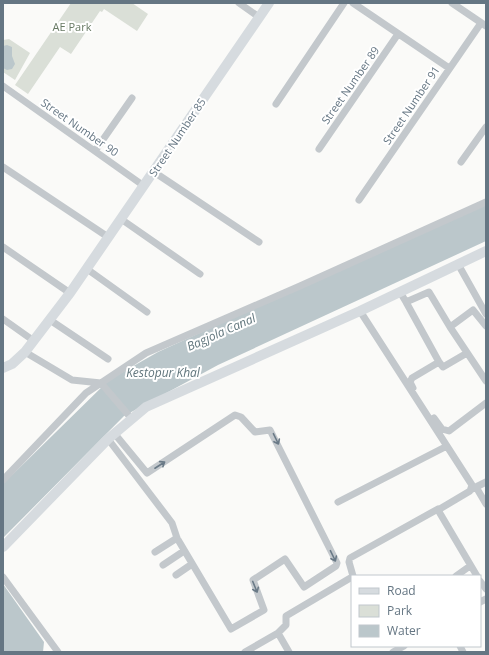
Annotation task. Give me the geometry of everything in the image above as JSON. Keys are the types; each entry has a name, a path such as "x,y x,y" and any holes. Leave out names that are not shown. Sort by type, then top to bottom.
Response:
{"street":[{"path":"239,3 259,17"},
{"name":"Street Number 85","path":"3,368 12,364 25,352 70,293 269,3"},
{"path":"276,104 344,3"},
{"path":"353,3 449,68"},
{"path":"452,3 484,24"},
{"name":"Street Number 91","path":"359,200 385,165 449,68 484,24"},
{"name":"Street Number 89","path":"319,149 398,34"},
{"name":"Street Number 90","path":"3,86 144,186"},
{"path":"95,151 132,98"},
{"path":"461,162 486,126"},
{"path":"3,167 108,238"},
{"path":"154,172 259,242"},
{"path":"3,480 76,403 154,348 300,286 486,202"},
{"path":"121,219 200,274"},
{"path":"3,247 70,293"},
{"path":"3,547 111,436 128,414 360,311 486,251"},
{"path":"458,264 486,314"},
{"path":"86,270 147,312"},
{"path":"423,281 450,327 486,381"},
{"path":"400,292 438,362 443,367 467,353"},
{"path":"406,302 429,292"},
{"path":"450,327 473,310 486,326"},
{"path":"360,311 472,485 486,504"},
{"path":"3,319 34,341"},
{"path":"50,320 108,359"},
{"path":"25,352 72,380 102,384 128,414"},
{"path":"438,362 412,378 410,382 442,429 449,431 486,403"},
{"path":"111,436 140,479 172,523 176,538 232,630 264,610 253,583 254,578 286,559 303,586 306,586 337,565 271,431 255,432 239,415 235,414 140,479"},
{"path":"111,436 147,473"},
{"path":"338,502 447,446"},
{"path":"352,575 349,562 350,558 486,482"},
{"path":"438,509 475,575"},
{"path":"155,552 176,538"},
{"path":"163,565 184,551"},
{"path":"176,575 192,564"},
{"path":"457,575 470,566"},
{"path":"3,577 58,652"},
{"path":"245,652 278,633 286,625 286,616 351,577"},
{"path":"278,633 289,652"},
{"path":"393,652 402,647"}],"green space":[{"name":"AE Park","path":"71,3 132,3 148,14 137,31 104,9 102,12 100,11 71,54 60,47 28,94 15,85"},
{"path":"9,39 30,53 15,80 3,72 3,40"}],"water":[{"path":"7,45 12,47 12,56 15,64 12,69 7,70 3,68 3,46"},
{"name":"Kestopur Khal","path":"486,202 486,241 218,365 124,416 3,538 3,484 109,380 158,352"},
{"path":"3,584 44,642 43,652 3,652"}],"water label":[{"name":"Bagjola Canal","path":"221,332"}]}
